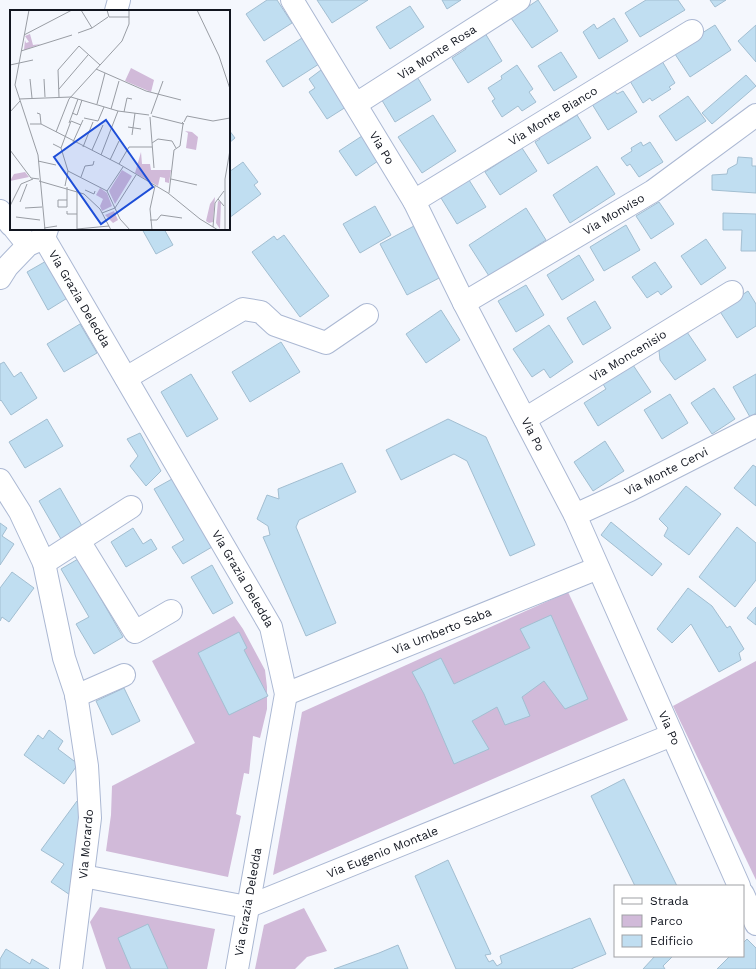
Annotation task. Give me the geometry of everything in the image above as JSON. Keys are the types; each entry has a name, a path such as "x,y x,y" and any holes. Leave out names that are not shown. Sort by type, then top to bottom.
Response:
{"street":[{"path":"116,10 119,0"},
{"name":"Via Po","path":"292,0 414,201 464,303 575,516 739,885"},
{"name":"Via Monte Rosa","path":"356,104 519,0"},
{"name":"Via Monte Bianco","path":"414,201 692,31"},
{"name":"Via Monviso","path":"464,303 654,191 756,115"},
{"path":"0,211 10,224"},
{"path":"0,278 33,235"},
{"name":"Via Grazia Deledda","path":"33,235 126,378 271,627 286,694 237,969"},
{"name":"Via Moncenisio","path":"525,419 732,292"},
{"path":"126,378 243,309 261,312 275,325 326,343 367,315"},
{"name":"Via Monte Cervi","path":"575,516 630,490 756,426"},
{"name":"Via Morardo","path":"1,486 20,512 44,563 64,658 76,696 87,766 90,818 71,969"},
{"path":"44,563 131,507"},
{"path":"79,541 135,632 171,611"},
{"name":"Via Umberto Saba","path":"286,694 598,568"},
{"path":"76,696 124,675"},
{"name":"Via Eugenio Montale","path":"247,907 672,736"},
{"path":"83,876 247,907"},
{"path":"744,896 756,924"}],"green space":[{"path":"568,592 628,720 273,875 302,712"},
{"path":"234,616 243,629 265,670 267,709 260,738 253,736 249,774 244,773 236,814 241,816 228,877 106,851 111,815 112,786 195,743 152,661"},
{"path":"756,661 756,880 673,706"},
{"path":"100,907 215,929 207,969 106,969 90,922"},
{"path":"304,908 327,951 307,957 295,969 255,969 264,925"}],"building":[{"path":"267,0 277,0 292,23 264,41 246,14"},
{"path":"317,0 368,0 332,23"},
{"path":"442,0 461,0 447,9"},
{"path":"538,0 558,31 532,48 511,18"},
{"path":"646,0 678,0 685,10 640,37 625,13"},
{"path":"710,0 726,0 715,7"},
{"path":"410,6 424,27 390,49 376,27"},
{"path":"614,18 628,41 599,59 583,32 594,24 597,29"},
{"path":"715,25 731,50 690,77 673,51"},
{"path":"756,25 756,62 738,41"},
{"path":"485,33 502,61 468,83 452,58 466,49 465,46"},
{"path":"302,38 319,64 283,87 266,61"},
{"path":"561,52 577,77 554,91 538,66"},
{"path":"662,61 675,83 669,87 671,89 652,101 650,98 643,103 630,81"},
{"path":"517,65 533,89 529,92 536,102 522,111 518,106 502,117 492,101 495,99 488,88 502,79 501,76"},
{"path":"321,70 346,107 327,119 309,92 315,88 309,79"},
{"path":"416,75 431,100 395,122 380,97"},
{"path":"746,75 756,86 712,124 702,113"},
{"path":"614,90 617,94 623,91 637,112 608,130 592,104"},
{"path":"688,96 706,121 676,141 659,116"},
{"path":"433,115 456,151 422,173 398,137"},
{"path":"577,115 591,138 548,164 535,142 540,139 537,135 558,122 560,126"},
{"path":"230,131 235,138 230,142"},
{"path":"362,136 378,161 356,176 339,151"},
{"path":"641,142 643,146 650,142 663,162 639,177 630,164 627,166 621,158 632,151 631,148"},
{"path":"522,148 537,171 500,195 485,172"},
{"path":"738,157 752,158 752,166 756,166 756,193 712,190 712,175 727,174 728,169 737,164"},
{"path":"243,162 258,182 254,185 261,194 230,217 230,171"},
{"path":"597,166 615,194 570,223 553,195"},
{"path":"469,180 486,207 457,224 441,198"},
{"path":"659,202 674,224 651,239 636,216"},
{"path":"375,206 391,235 360,253 343,224"},
{"path":"526,208 546,240 489,276 469,245"},
{"path":"723,213 756,214 756,251 741,251 742,230 723,230"},
{"path":"626,225 640,250 604,271 590,247"},
{"path":"414,226 441,277 407,295 380,244"},
{"path":"143,230 165,230 173,245 156,254"},
{"path":"284,235 329,296 300,317 252,252 274,236 277,240"},
{"path":"706,239 726,268 701,285 681,256"},
{"path":"579,255 594,280 562,300 547,275"},
{"path":"48,260 69,297 48,310 27,272"},
{"path":"655,262 672,287 661,295 658,291 647,298 632,277"},
{"path":"526,285 544,315 516,332 498,301"},
{"path":"748,291 756,304 756,326 737,338 719,310"},
{"path":"595,301 611,328 583,345 567,318"},
{"path":"441,310 460,340 426,363 406,334"},
{"path":"80,324 97,353 64,372 47,344"},
{"path":"549,325 573,362 550,378 544,369 532,377 513,349"},
{"path":"687,332 706,360 675,380 660,360 659,351 662,343 678,333"},
{"path":"281,342 300,372 250,402 232,372"},
{"path":"4,362 14,377 21,372 37,398 11,415 1,400 0,401 0,364"},
{"path":"633,365 651,392 598,426 584,403 606,389 603,384"},
{"path":"191,374 218,419 187,437 161,392"},
{"path":"756,374 756,413 750,417 733,387"},
{"path":"714,388 735,419 712,434 691,403"},
{"path":"670,394 688,423 662,439 644,410"},
{"path":"47,419 63,446 25,468 9,442"},
{"path":"448,419 486,437 535,545 510,556 467,461 454,454 401,480 386,450"},
{"path":"140,433 161,471 146,486 130,466 138,456 127,439"},
{"path":"605,441 624,471 593,491 574,462"},
{"path":"342,463 356,492 299,520 296,527 336,623 306,636 263,537 270,535 268,526 257,519 267,495 279,499 278,489"},
{"path":"753,465 756,467 756,506 734,488"},
{"path":"172,479 212,547 183,564 172,547 184,540 154,489"},
{"path":"686,486 721,514 689,555 664,536 668,528 659,519"},
{"path":"60,488 82,526 61,539 39,501"},
{"path":"611,522 662,564 652,576 601,535"},
{"path":"0,523 7,528 2,536 14,544 0,565"},
{"path":"737,527 756,543 756,580 735,607 699,577"},
{"path":"133,528 143,544 151,539 157,549 126,567 111,542"},
{"path":"78,559 123,637 94,654 76,624 89,617 61,569"},
{"path":"212,565 233,603 213,614 191,577"},
{"path":"12,572 34,588 9,622 2,617 0,621 0,588"},
{"path":"688,588 712,606 727,628 730,626 744,649 739,653 741,660 719,672 691,624 672,643 657,629"},
{"path":"756,607 756,625 747,618"},
{"path":"551,615 588,699 565,709 544,681 522,697 530,716 505,725 497,707 472,721 489,749 454,764 424,694 412,672 441,658 454,684 530,648 520,629"},
{"path":"239,632 247,648 244,650 268,696 229,715 198,653"},
{"path":"124,688 140,721 112,735 96,701"},
{"path":"49,730 63,741 58,749 78,764 64,784 24,755 38,735 43,739"},
{"path":"624,779 677,885 635,885 591,796"},
{"path":"77,801 82,804 73,897 51,882 64,864 41,850"},
{"path":"448,860 491,954 485,955 489,962 493,960 497,966 502,963 500,956 590,918 606,954 571,969 456,969 415,876"},
{"path":"148,924 168,969 131,969 118,938"},
{"path":"747,939 756,948 755,969 717,969 729,957 744,957 744,942"},
{"path":"398,945 408,969 334,969 379,953"},
{"path":"6,949 30,964 32,959 49,969 0,969 0,959"},
{"path":"654,957 672,957 663,966 665,969 643,969"}]}
